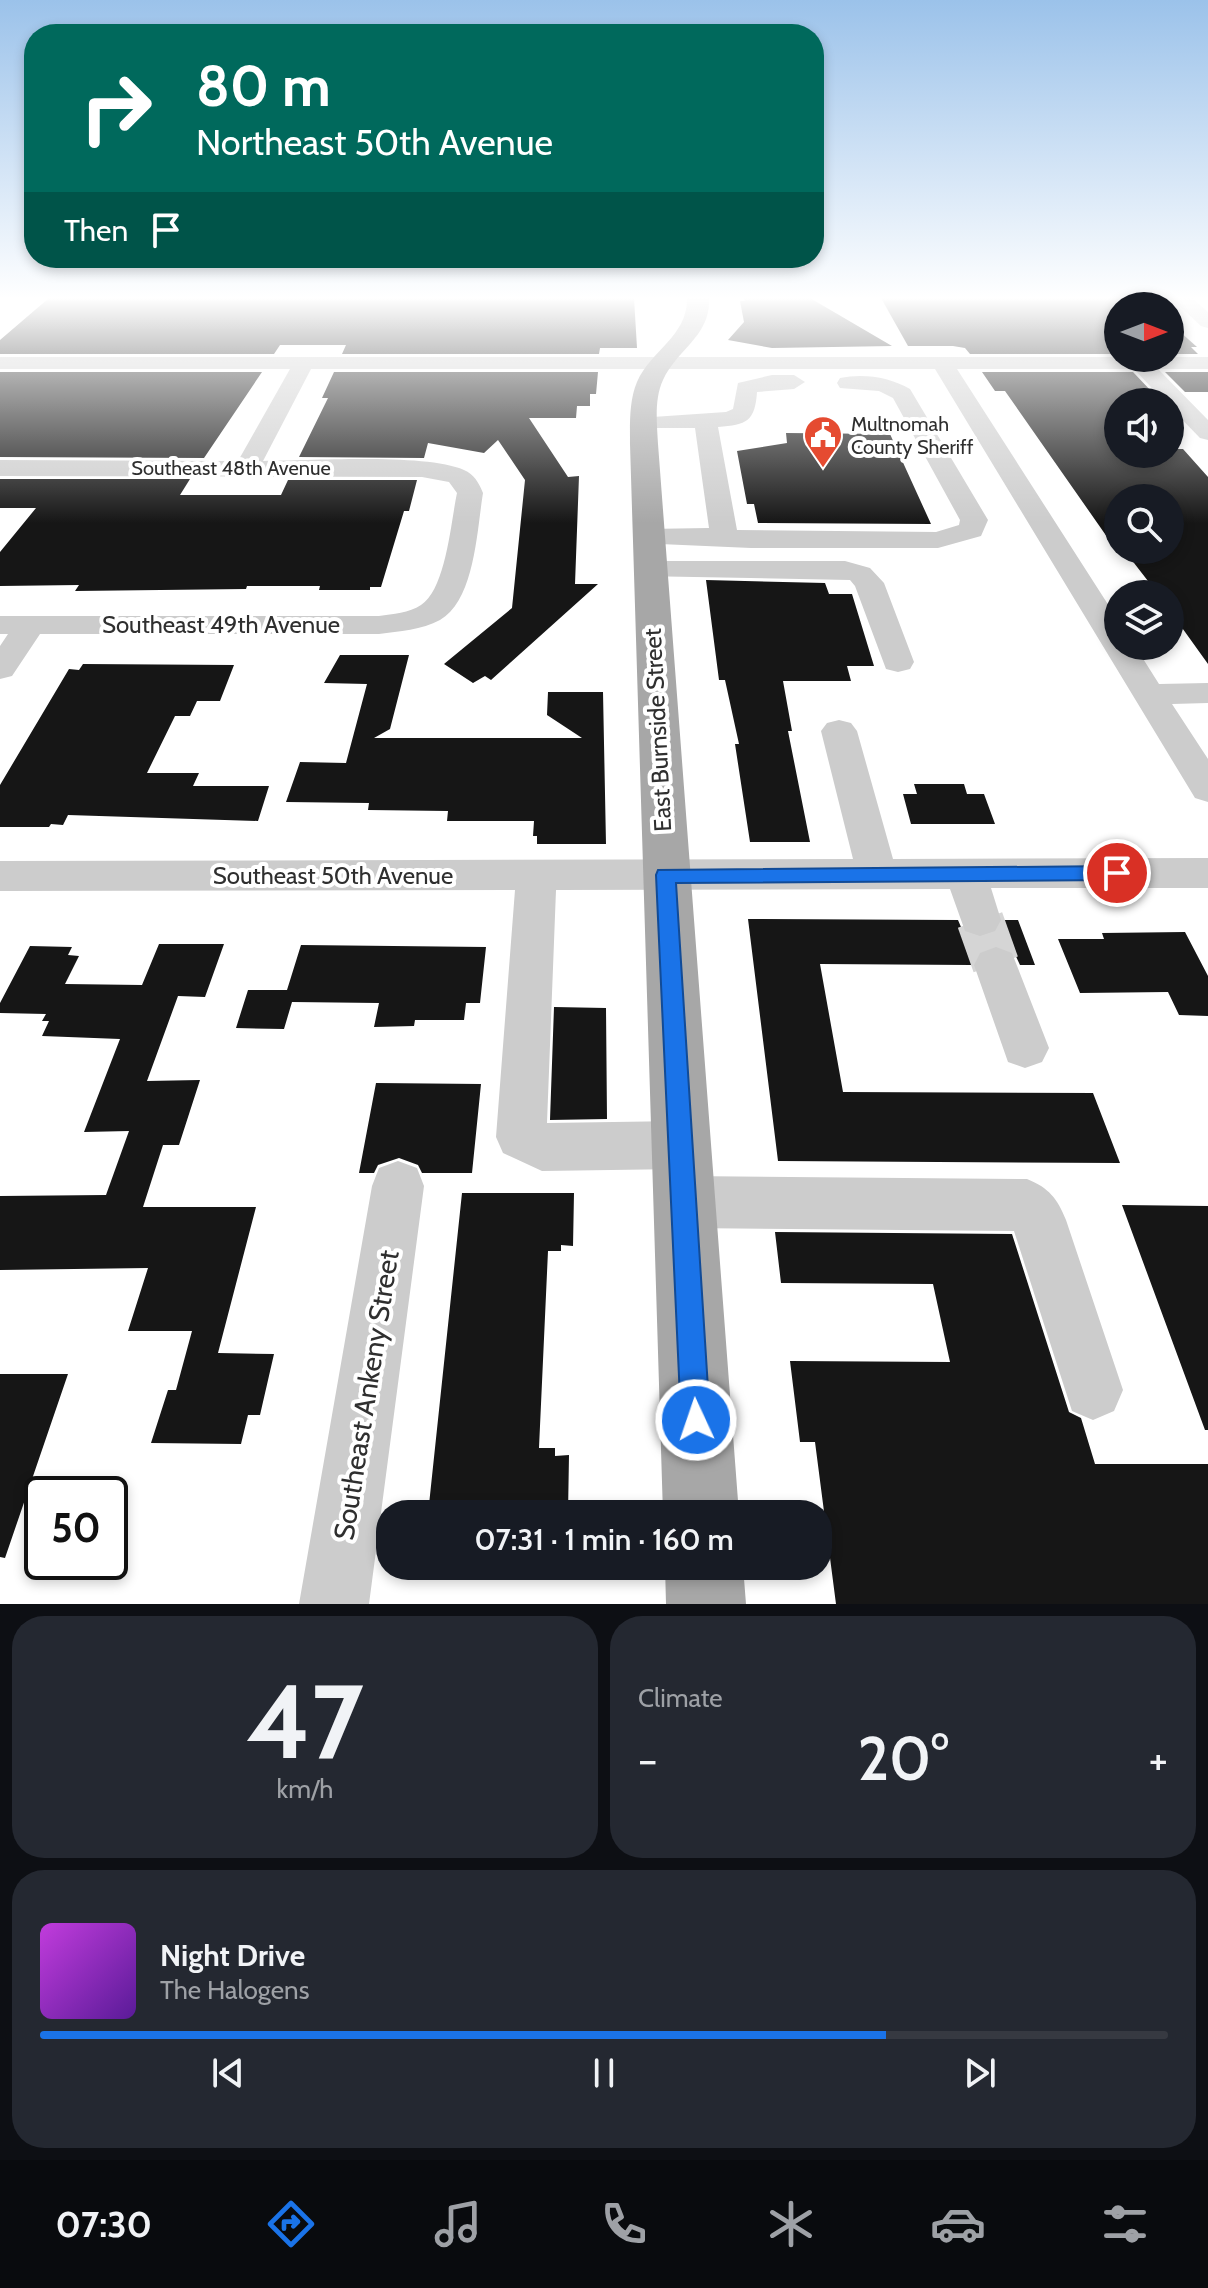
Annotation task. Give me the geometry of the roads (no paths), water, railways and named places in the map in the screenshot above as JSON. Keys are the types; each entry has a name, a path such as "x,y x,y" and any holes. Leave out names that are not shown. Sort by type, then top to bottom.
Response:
{"main road":[{"name":"East Burnside Street","path":"657,373 647,390 648,554 700,1500"},
{"path":"705,1580 706,1604"}],"street":[{"path":"247,468 299,373"},
{"path":"948,373 1104,623"},
{"path":"1150,373 1208,433"},
{"path":"646,423 731,419 744,412 746,388 759,384 875,383 892,386 902,394 974,520 971,530 938,540 724,538 648,554"},
{"path":"704,421 710,434 724,538"},
{"name":"Southeast 48th Avenue","path":"0,468 444,471 460,477 469,485 470,493 450,590 438,607"},
{"path":"648,554 845,570 860,574 869,583 898,662"},
{"name":"Southeast 49th Avenue","path":"16,625 379,625 405,621 438,607"},
{"path":"0,669 16,625"},
{"path":"1127,660 1208,789"},
{"path":"1148,694 1208,693"},
{"path":"839,731 877,874"},
{"name":"Southeast 50th Avenue","path":"0,876 1208,873"},
{"path":"966,874 980,920"},
{"path":"536,877 521,1137 542,1147 680,1145"},
{"path":"996,965 1025,1048"},
{"name":"Southeast Ankeny Street","path":"334,1604 398,1186"},
{"path":"684,1202 1027,1205 1039,1220 1093,1390"}],"tunnel":[{"path":"980,920 996,965"}],"place":[{"name":"Multnomah County Sheriff","path":"823,469"}]}
